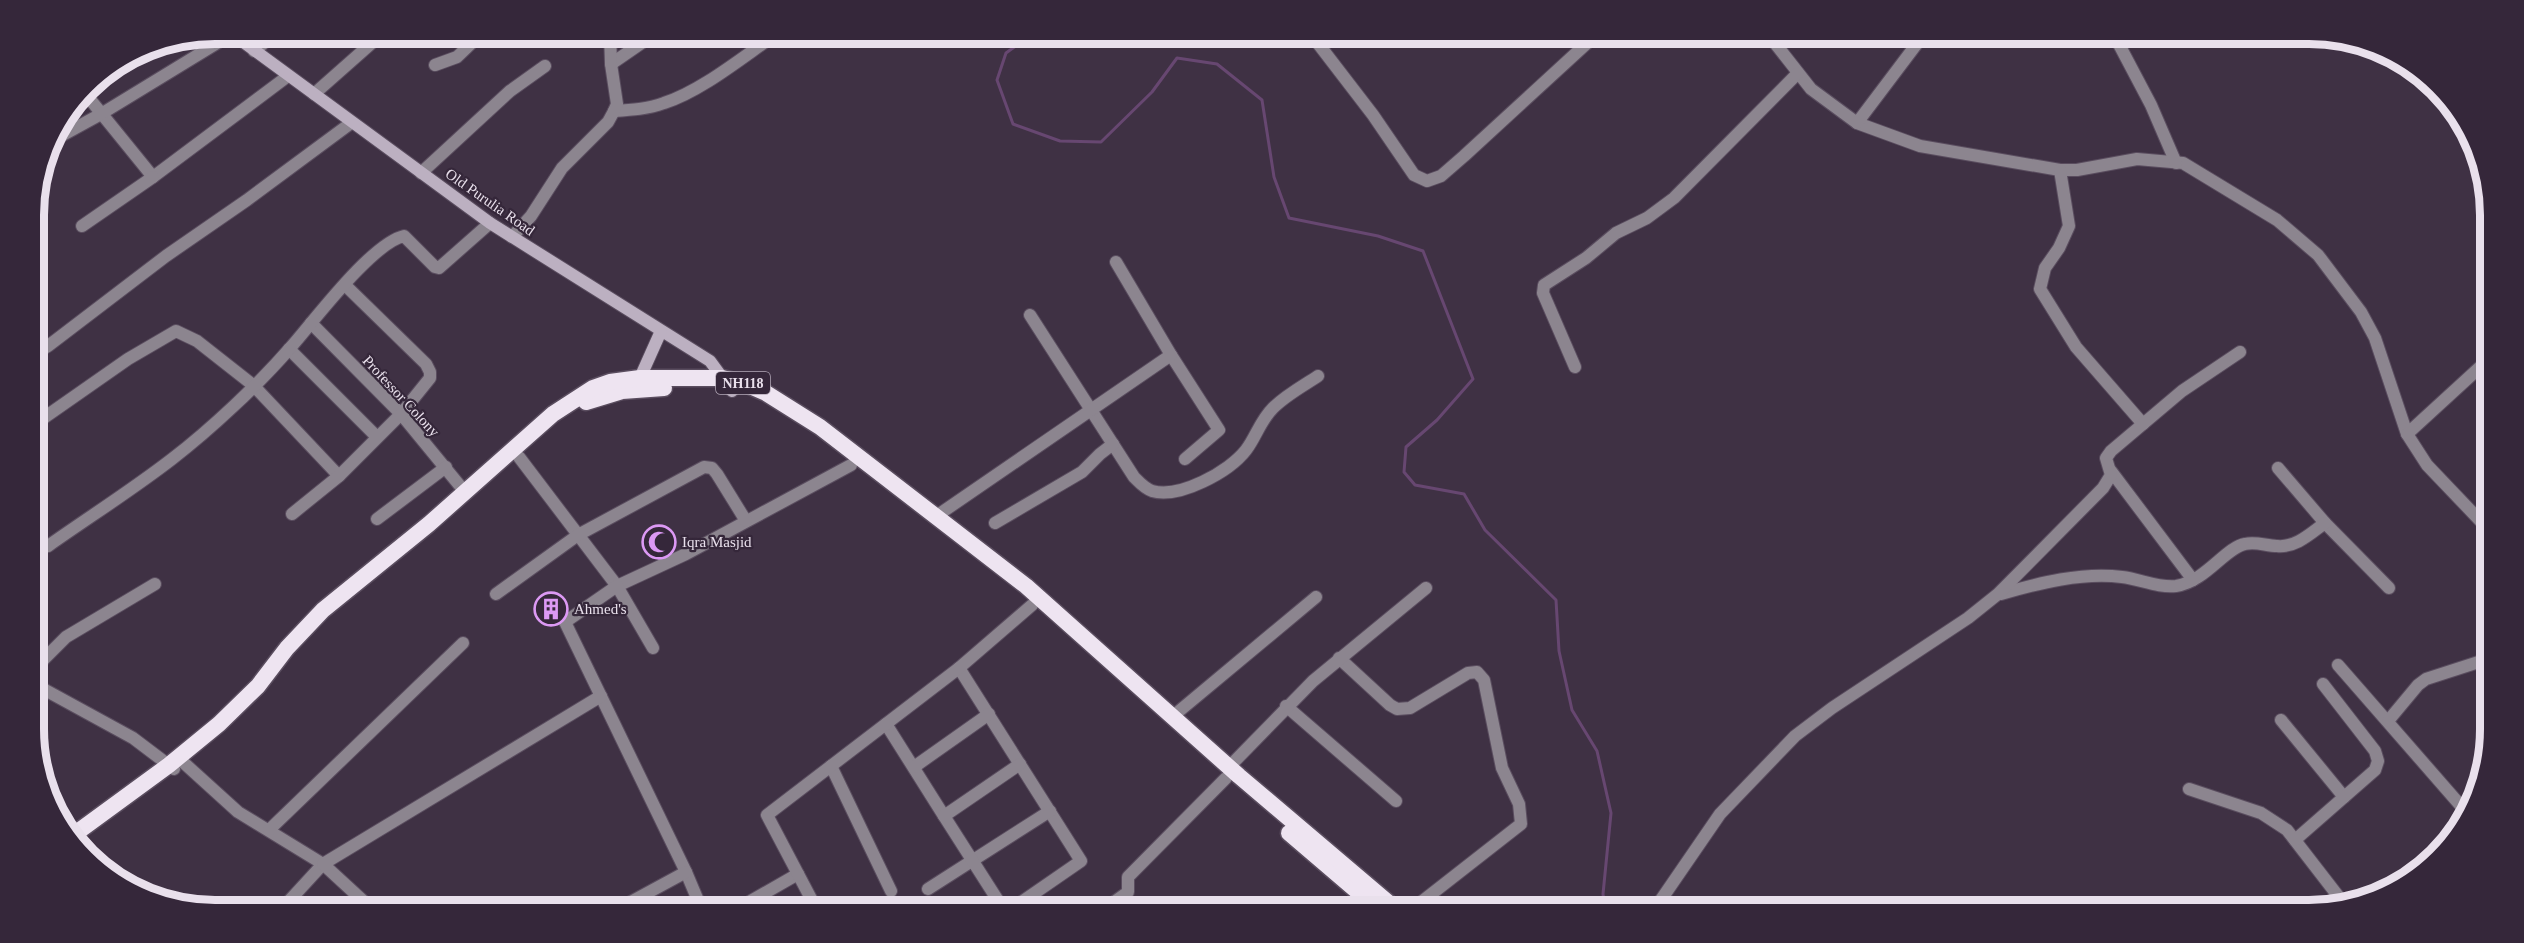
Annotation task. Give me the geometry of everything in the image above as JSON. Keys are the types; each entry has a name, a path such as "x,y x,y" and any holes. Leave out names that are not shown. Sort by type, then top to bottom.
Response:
{"highway":[{"name":"NH118","path":"79,832 176,766 243,703 298,635 322,610 465,492 553,414 572,401 593,388 610,382 677,387 743,383 766,393 820,427 1026,586 1172,717 1228,772 1367,899"},
{"name":"NH118","path":"82,836 250,707 305,639 322,622 584,403 639,384"},
{"name":"NH118","path":"727,385 787,416 1032,605 1228,772 1384,899"}],"main road":[{"name":"Old Purulia Road","path":"245,44 490,223 710,361 727,385"},
{"path":"639,384 661,332"}],"street":[{"path":"64,135 213,44"},
{"path":"254,51 263,44"},
{"path":"314,94 370,44"},
{"path":"435,65 457,57 471,44"},
{"path":"512,237 531,216 562,168 608,122 614,111 616,104 610,44"},
{"path":"611,64 640,44"},
{"path":"614,111 640,109 665,103 715,76 762,44"},
{"path":"1318,44 1373,115 1414,175 1427,181 1441,176 1586,44"},
{"path":"1776,44 1810,89 1857,123 1920,146 2060,170 2077,170 2137,159 2183,163 2277,220 2318,255 2361,312 2375,338 2407,434 2427,465 2480,521"},
{"path":"1857,123 1917,44"},
{"path":"2120,44 2151,105 2176,163"},
{"path":"421,172 510,91 545,66"},
{"path":"1575,367 1543,293 1544,285 1586,258 1616,233 1647,218 1674,198 1798,73"},
{"path":"82,226 153,177 288,76"},
{"path":"89,99 153,177"},
{"path":"44,348 165,256 351,123"},
{"path":"2060,170 2069,226 2059,248 2045,268 2040,289 2076,347 2143,424"},
{"path":"44,547 172,459 289,349 345,285 378,252 401,236 438,268 490,223"},
{"path":"1116,262 1219,430 1185,459"},
{"path":"292,514 339,476 401,414 427,384 430,372 426,364 345,285"},
{"path":"1030,315 1134,477 1145,488 1161,492 1188,488 1212,477 1238,459 1252,440 1261,421 1274,407 1318,376"},
{"name":"Professor Colony","path":"311,323 401,414 465,492"},
{"path":"44,418 128,358 176,331 197,341 253,385 339,476"},
{"path":"289,349 377,437"},
{"path":"2193,580 2106,462 2108,454 2182,391 2240,352"},
{"path":"936,517 1171,355"},
{"path":"2407,434 2480,367"},
{"path":"995,522 1082,472 1113,444"},
{"path":"519,457 617,586 653,648"},
{"path":"698,900 565,622 617,586 851,465"},
{"path":"377,519 446,467"},
{"path":"496,594 578,535 704,467 712,468 717,474 746,521"},
{"path":"2278,468 2325,523 2389,588"},
{"path":"1661,899 1720,814 1796,736 1833,708 1968,618 1998,594 2103,488 2109,480 2111,471"},
{"path":"1998,594 2040,583 2090,576 2122,577 2178,586 2211,569 2240,545 2256,543 2286,546 2297,542 2325,523"},
{"path":"44,659 66,637 155,584"},
{"path":"1117,900 1128,892 1128,877 1228,772 1286,706 1339,658 1426,588"},
{"path":"1172,717 1316,597"},
{"path":"812,900 767,815 959,668 1032,605"},
{"path":"269,830 463,643"},
{"path":"1339,658 1390,705 1405,710 1419,704 1468,673 1477,672 1484,681 1502,768 1519,804 1521,824 1425,899"},
{"path":"2388,722 2418,685 2480,662"},
{"path":"2338,665 2462,807"},
{"path":"959,668 1081,861 1026,900"},
{"path":"2295,840 2375,770 2378,761 2374,751 2323,684"},
{"path":"44,689 133,738 176,766 238,812 323,864 361,900"},
{"path":"291,900 323,864 601,696"},
{"path":"1286,706 1396,801"},
{"path":"914,768 988,714"},
{"path":"2281,720 2344,797"},
{"path":"886,724 997,900"},
{"path":"944,816 1020,764"},
{"path":"831,766 891,891"},
{"path":"2189,789 2261,813 2288,830 2339,897"},
{"path":"928,889 1050,811"},
{"path":"635,900 686,872"},
{"path":"753,900 798,874"}],"waterway":[{"path":"1019,44 1006,53 997,80 1013,124 1060,141 1101,142 1152,92 1177,58 1217,64 1262,100 1274,177 1289,218 1378,236 1423,251 1473,379 1437,420 1406,447 1404,472 1415,485 1464,494 1485,530 1556,600 1559,651 1572,710 1597,751 1611,813 1604,899"}],"place":[{"name":"Iqra Masjid","path":"659,542"},
{"name":"Ahmed's","path":"551,609"}]}
